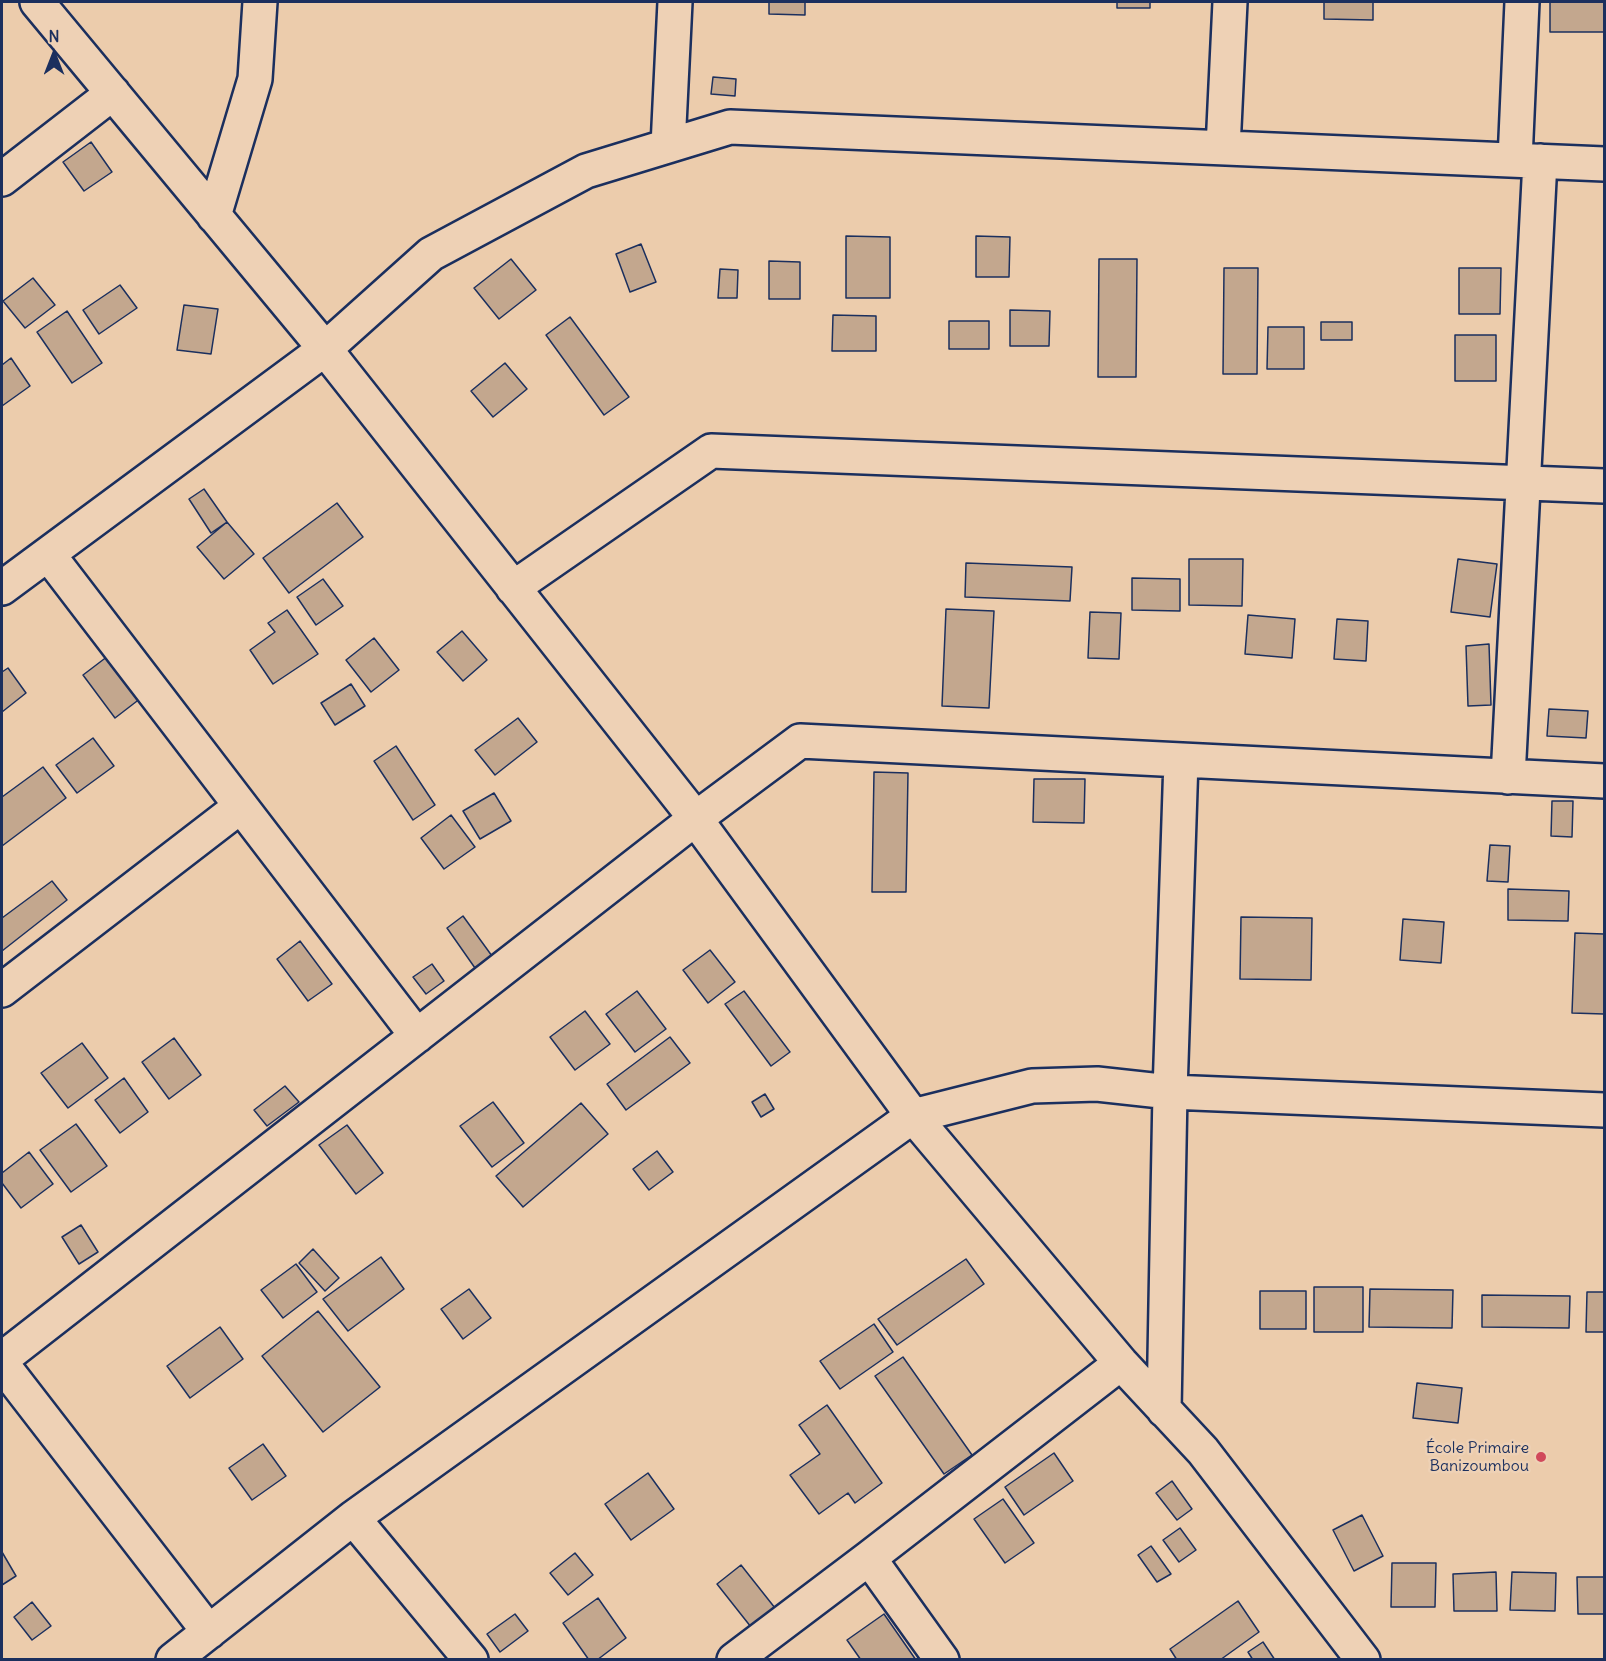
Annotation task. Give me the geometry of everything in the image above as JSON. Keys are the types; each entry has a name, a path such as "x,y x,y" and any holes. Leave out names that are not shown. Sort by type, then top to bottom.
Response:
{"street":[{"path":"37,2 325,349 695,819 913,1116 1121,1363 1203,1451 1363,1659"},
{"path":"214,216 255,80 260,2"},
{"path":"668,146 675,2"},
{"path":"1223,148 1230,2"},
{"path":"1508,777 1523,482 1528,161 1522,2"},
{"path":"2,179 113,93"},
{"path":"2,588 325,349 430,254 586,171 730,128 1605,164"},
{"path":"513,588 711,451 1605,486"},
{"path":"48,554 417,1036"},
{"path":"2,1359 695,819 800,741 1605,782"},
{"path":"1164,1410 1170,1092 1181,760"},
{"path":"2,990 241,806"},
{"path":"173,1659 353,1518 913,1116 1032,1086 1097,1084 1170,1092 1605,1110"},
{"path":"734,1659 1121,1363"},
{"path":"2,1364 209,1632"},
{"path":"353,1518 471,1659"},
{"path":"869,1558 942,1659"}],"building":[{"path":"769,2 805,2 805,15 769,14"},
{"path":"1117,2 1150,2 1150,8 1117,8"},
{"path":"1324,2 1373,2 1373,20 1324,19"},
{"path":"1550,2 1604,2 1604,32 1550,32"},
{"path":"713,77 736,79 735,96 711,94"},
{"path":"91,142 112,172 84,191 63,162"},
{"path":"846,236 890,237 890,298 846,298"},
{"path":"976,236 1010,237 1009,277 976,277"},
{"path":"641,244 656,282 630,292 616,254"},
{"path":"511,259 536,290 499,319 474,288"},
{"path":"1099,259 1137,259 1136,377 1098,377"},
{"path":"769,261 800,262 800,299 769,299"},
{"path":"1224,268 1258,268 1257,374 1223,374"},
{"path":"1459,268 1501,268 1500,314 1459,314"},
{"path":"720,269 738,270 737,298 718,298"},
{"path":"33,278 55,305 25,328 3,301"},
{"path":"120,285 137,308 99,334 83,310"},
{"path":"184,305 218,309 211,354 177,350"},
{"path":"1010,310 1050,311 1049,346 1010,346"},
{"path":"67,311 102,363 72,383 37,332"},
{"path":"833,315 876,316 876,351 832,351"},
{"path":"570,317 629,397 604,415 546,335"},
{"path":"949,321 989,321 989,349 949,349"},
{"path":"1321,322 1352,322 1352,340 1321,340"},
{"path":"1268,327 1304,327 1304,369 1267,369"},
{"path":"1455,335 1496,335 1496,381 1455,381"},
{"path":"11,358 30,386 2,406 2,365"},
{"path":"505,363 527,389 493,417 471,391"},
{"path":"204,489 227,522 211,533 189,499"},
{"path":"337,503 363,537 289,593 263,558"},
{"path":"227,522 254,554 224,579 197,547"},
{"path":"1189,559 1243,559 1242,606 1189,605"},
{"path":"1458,559 1497,564 1490,617 1451,612"},
{"path":"966,563 1072,567 1070,601 965,597"},
{"path":"1132,578 1180,579 1180,611 1132,610"},
{"path":"323,579 343,606 316,625 297,597"},
{"path":"946,609 994,611 989,708 942,706"},
{"path":"287,610 318,654 273,684 250,650 275,632 268,623"},
{"path":"1090,612 1121,613 1119,659 1088,658"},
{"path":"1248,615 1295,619 1292,658 1245,654"},
{"path":"1337,619 1368,621 1366,661 1334,659"},
{"path":"462,631 487,660 463,681 437,652"},
{"path":"374,638 399,670 371,692 346,660"},
{"path":"1489,644 1491,705 1468,706 1466,646"},
{"path":"108,656 141,698 115,718 83,675"},
{"path":"8,668 26,693 2,712 2,672"},
{"path":"351,684 365,706 335,725 321,703"},
{"path":"1549,709 1588,711 1586,738 1547,736"},
{"path":"518,718 537,742 495,775 475,750"},
{"path":"93,738 114,766 77,793 56,765"},
{"path":"396,746 435,805 413,820 374,761"},
{"path":"43,767 66,798 2,846 2,797"},
{"path":"874,772 908,773 906,892 872,892"},
{"path":"1034,779 1085,779 1084,823 1033,822"},
{"path":"494,793 511,821 480,839 463,811"},
{"path":"1552,801 1573,801 1572,837 1551,836"},
{"path":"451,815 475,847 444,869 421,838"},
{"path":"1490,845 1510,846 1508,882 1487,881"},
{"path":"52,881 67,900 2,951 2,918"},
{"path":"1508,889 1569,891 1568,921 1508,920"},
{"path":"463,916 492,956 475,968 447,928"},
{"path":"1241,917 1312,918 1311,980 1240,979"},
{"path":"1403,919 1444,922 1441,963 1400,960"},
{"path":"1575,933 1604,934 1604,1014 1572,1013"},
{"path":"300,941 332,984 308,1001 277,959"},
{"path":"710,950 735,982 708,1003 683,970"},
{"path":"432,964 444,981 426,994 413,977"},
{"path":"637,991 666,1029 635,1052 606,1014"},
{"path":"744,991 790,1052 771,1066 725,1004"},
{"path":"585,1011 610,1044 575,1070 550,1037"},
{"path":"670,1037 690,1063 626,1110 607,1084"},
{"path":"174,1038 201,1075 169,1099 142,1062"},
{"path":"82,1043 108,1078 68,1108 41,1073"},
{"path":"124,1078 148,1112 120,1133 95,1100"},
{"path":"285,1086 299,1102 267,1126 254,1110"},
{"path":"765,1094 774,1109 761,1117 752,1102"},
{"path":"493,1102 524,1143 492,1167 460,1126"},
{"path":"581,1103 608,1134 523,1207 496,1176"},
{"path":"76,1124 107,1166 71,1192 40,1150"},
{"path":"347,1125 383,1173 356,1194 319,1145"},
{"path":"657,1151 673,1172 649,1190 633,1169"},
{"path":"29,1152 53,1184 21,1208 2,1183 2,1173"},
{"path":"81,1225 98,1252 79,1264 62,1237"},
{"path":"313,1249 339,1278 325,1291 299,1263"},
{"path":"381,1257 404,1289 348,1331 323,1299"},
{"path":"966,1259 984,1284 897,1345 878,1319"},
{"path":"296,1264 317,1292 283,1318 261,1290"},
{"path":"1314,1287 1363,1287 1363,1332 1314,1332"},
{"path":"469,1289 491,1318 463,1339 441,1309"},
{"path":"1370,1289 1453,1290 1452,1328 1369,1327"},
{"path":"1260,1291 1306,1291 1306,1329 1260,1329"},
{"path":"1587,1292 1604,1292 1604,1332 1586,1332"},
{"path":"1482,1295 1570,1296 1569,1328 1482,1327"},
{"path":"318,1311 380,1387 323,1432 262,1356"},
{"path":"874,1324 893,1352 840,1389 820,1361"},
{"path":"220,1327 243,1359 190,1398 167,1366"},
{"path":"903,1357 972,1455 944,1474 875,1376"},
{"path":"1417,1383 1462,1388 1458,1423 1413,1418"},
{"path":"827,1405 882,1483 855,1503 848,1493 819,1514 790,1475 820,1454 799,1425"},
{"path":"263,1444 286,1476 252,1500 229,1468"},
{"path":"1054,1453 1073,1481 1024,1515 1005,1487"},
{"path":"648,1473 674,1509 631,1540 605,1504"},
{"path":"1172,1481 1192,1509 1177,1520 1156,1493"},
{"path":"1003,1499 1034,1543 1005,1563 974,1519"},
{"path":"1362,1515 1383,1556 1354,1571 1333,1530"},
{"path":"1180,1528 1196,1550 1179,1562 1163,1540"},
{"path":"1151,1546 1171,1574 1157,1582 1138,1555"},
{"path":"2,1552 16,1576 2,1585"},
{"path":"575,1553 593,1575 568,1595 550,1573"},
{"path":"1392,1563 1436,1563 1435,1607 1391,1607"},
{"path":"741,1565 775,1608 751,1627 717,1584"},
{"path":"1496,1572 1497,1611 1454,1611 1453,1574"},
{"path":"1512,1572 1556,1573 1555,1611 1510,1610"},
{"path":"1577,1577 1604,1577 1604,1614 1578,1614"},
{"path":"598,1598 626,1638 597,1660 589,1660 563,1623"},
{"path":"1238,1601 1259,1632 1220,1660 1177,1660 1170,1649"},
{"path":"32,1602 51,1626 32,1640 14,1617"},
{"path":"515,1614 528,1631 500,1652 487,1634"},
{"path":"884,1614 916,1660 861,1660 847,1640"},
{"path":"1263,1642 1275,1660 1253,1660 1248,1652"}],"place":[{"name":"École Primaire Banizoumbou","path":"1541,1457"}]}
